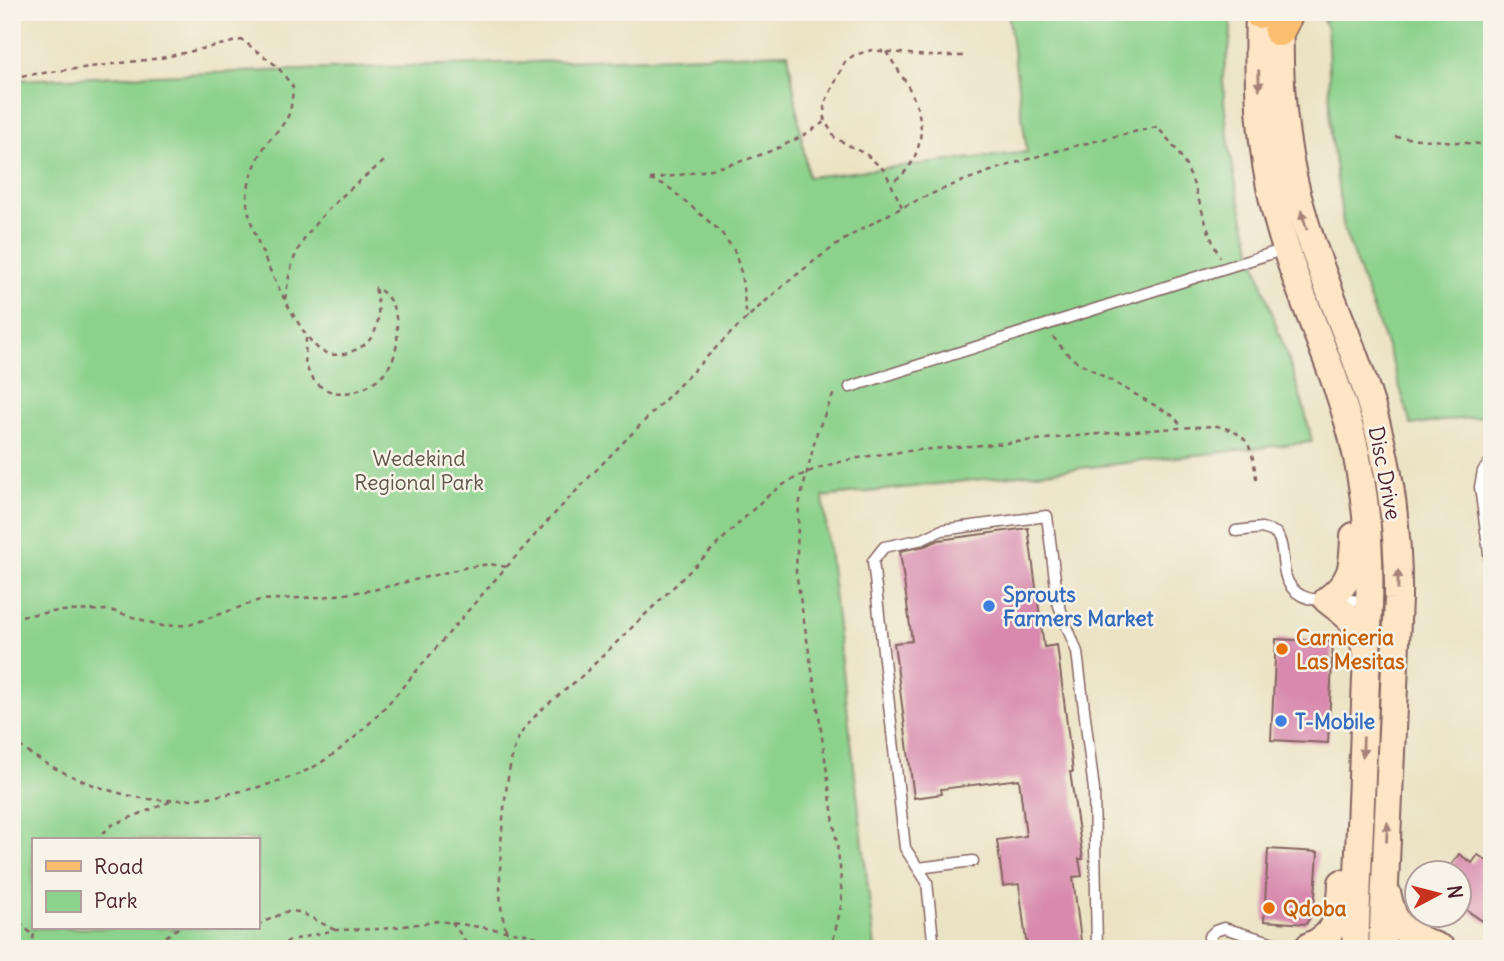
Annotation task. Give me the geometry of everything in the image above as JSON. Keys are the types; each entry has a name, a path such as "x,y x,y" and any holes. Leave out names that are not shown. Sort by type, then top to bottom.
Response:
{"main road":[{"name":"Disc Drive","path":"1271,15 1258,77 1261,140 1286,249 1351,435 1366,510 1370,552 1362,786 1350,947"},
{"name":"Disc Drive","path":"1271,15 1294,184 1314,248 1376,419 1392,502 1398,568 1382,949"},
{"path":"1286,249 1309,270 1348,372 1376,419"},
{"path":"1340,399 1354,522 1353,565 1342,587 1327,600 1361,630 1367,665"},
{"path":"1369,605 1376,611 1381,625 1380,706 1390,767"},
{"path":"1309,946 1324,939 1340,913 1345,854 1362,786"},
{"path":"1385,881 1391,911 1398,925 1443,949"}],"lane":[{"path":"850,387 1286,249"},
{"path":"1492,460 1483,471 1480,487 1492,575"},
{"path":"934,949 927,882 905,848 873,561 884,547 923,539 942,530 1047,516 1058,603 1077,652 1094,790 1097,949"},
{"path":"1236,531 1262,528 1276,533 1281,544 1287,581 1293,589 1306,597 1357,600 1369,605"},
{"path":"918,868 973,861"},
{"path":"1217,949 1209,937 1224,928 1274,943 1350,947"}],"path":[{"path":"12,77 161,58 242,40 277,66 293,87 289,116 265,145 252,174 246,199 250,223 258,244 306,338 322,351 341,356 363,348 376,332 380,308 375,287 384,292 396,310 398,339 393,360 372,384 354,393 335,394 316,382 305,363 306,338"},
{"path":"902,207 885,171 867,155 835,138 825,121 824,104 845,62 854,55 872,50 928,56 967,56"},
{"path":"886,52 908,83 922,128 920,145 911,165 891,183"},
{"path":"747,319 741,272 734,250 720,231 666,185 650,179 733,164 807,134 825,121"},
{"path":"12,739 43,762 69,775 135,797 162,800 249,788 292,777 319,764 352,739 383,709 507,567 650,415 768,299 867,226 902,207 961,183 1049,152 1157,127 1174,146 1189,173 1206,227 1227,268"},
{"path":"1395,137 1492,145"},
{"path":"285,299 289,275 298,251 312,230 358,181 386,160"},
{"path":"1045,326 1071,358 1172,415 1183,428"},
{"path":"831,949 842,902 839,867 817,701 796,572 799,505 817,432 834,393"},
{"path":"512,949 502,913 500,860 508,776 516,743 525,727 543,708 582,676 765,498 785,483 807,472 839,462 893,454 1089,433 1217,426 1234,430 1247,441 1253,455 1258,484"},
{"path":"12,617 59,611 110,610 162,626 189,625 260,600 322,597 373,590 489,564 507,567"},
{"path":"97,838 112,825 177,799"},
{"path":"259,924 288,911 300,912 335,930"},
{"path":"12,916 33,935"},
{"path":"452,922 471,949"},
{"path":"278,949 288,941 335,930 382,929 418,923 452,922 557,941 582,949"},
{"path":"31,949 34,930"},
{"path":"139,949 157,943 175,930"}],"green space":[{"name":"Wedekind Regional Park","path":"1008,12 1232,12 1230,44 1223,77 1228,135 1237,189 1250,243 1297,386 1312,442 823,497 875,949 12,949 12,80 788,53 808,177 1027,152"},
{"path":"1349,12 1492,12 1492,415 1411,425 1393,364 1344,230 1331,135 1327,29 1323,20"}],"building":[{"path":"1028,528 1044,647 1057,645 1073,772 1070,772 1083,859 1079,859 1082,876 1073,877 1082,949 1027,949 1019,884 1003,886 997,840 1026,836 1019,779 941,789 942,794 914,798 894,643 912,641 900,551 939,540"},
{"path":"1276,639 1333,642 1328,743 1271,740"},
{"path":"1268,849 1318,852 1314,911 1306,924 1264,921"},
{"path":"1459,854 1468,860 1455,860"},
{"path":"1478,855 1492,864 1492,917 1487,924 1472,914 1472,863"}],"place":[{"name":"Sprouts Farmers Market","path":"989,606"},
{"name":"Carniceria Las Mesitas","path":"1282,649"},
{"name":"T-Mobile","path":"1281,721"},
{"name":"Qdoba","path":"1269,908"}]}
